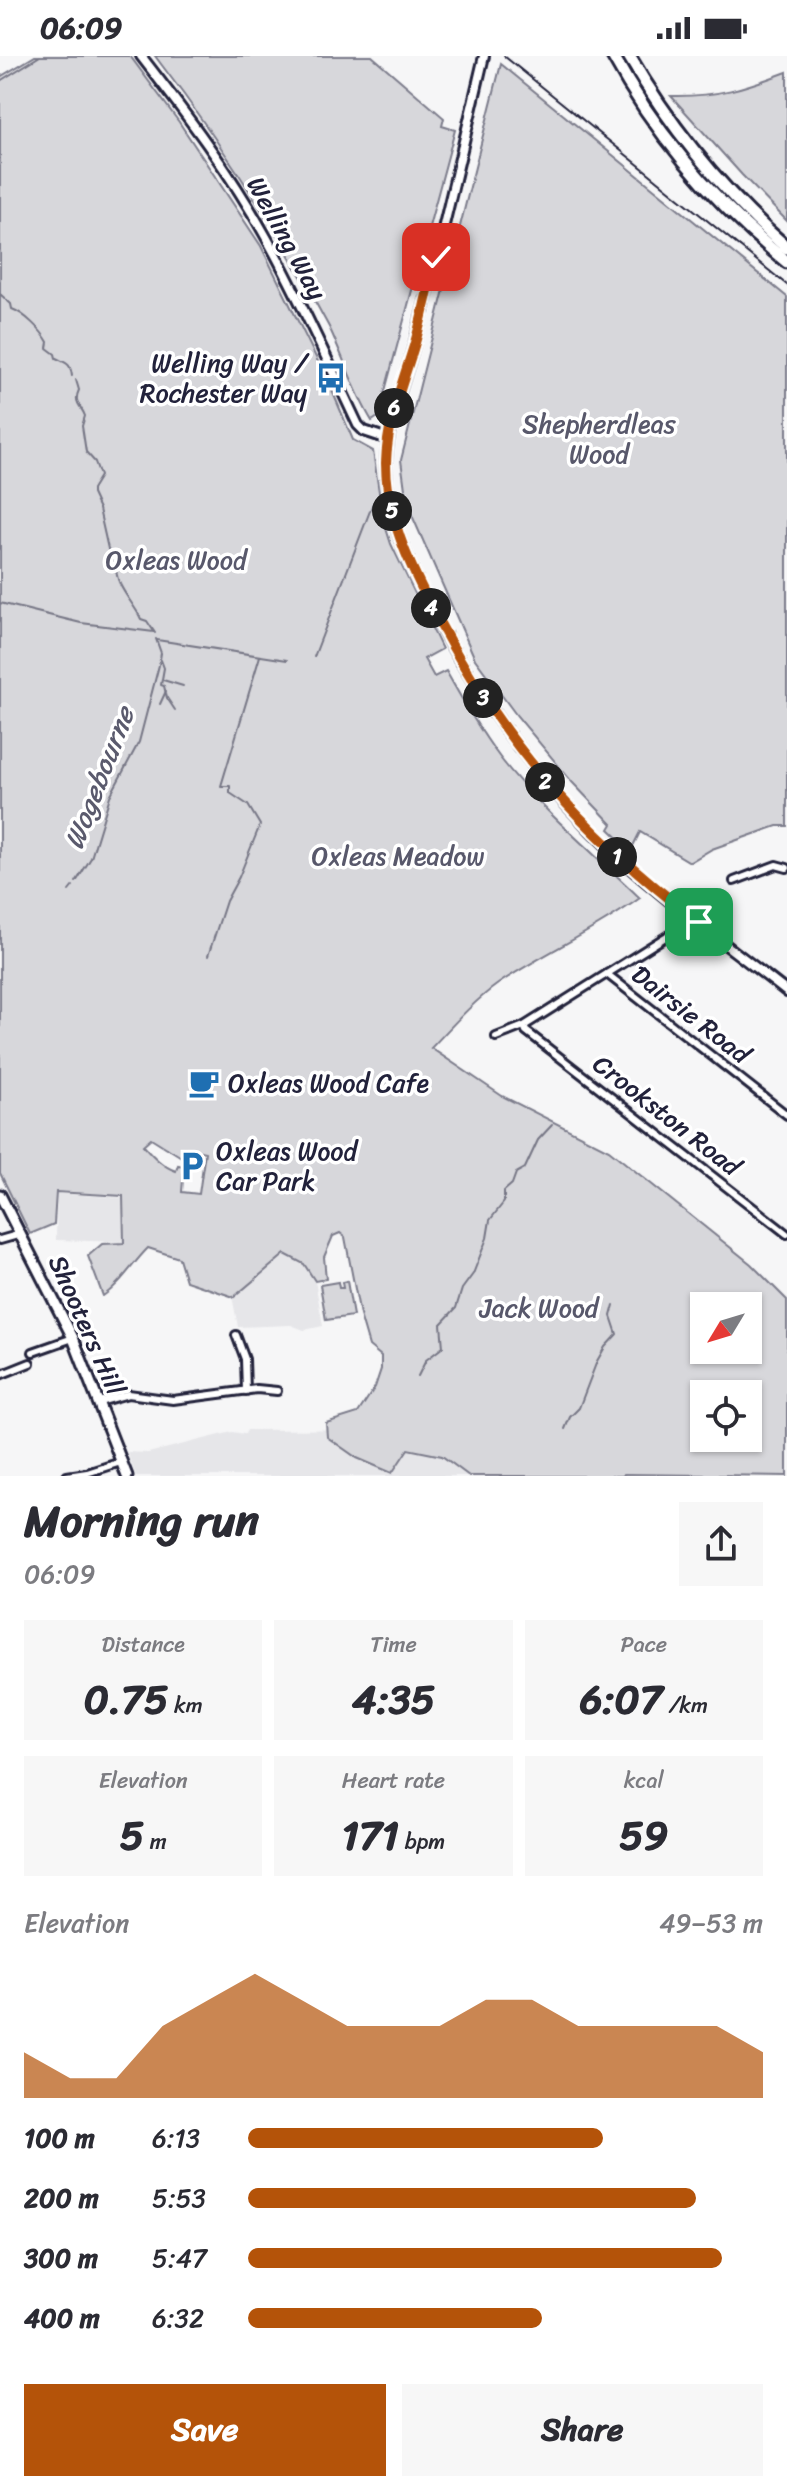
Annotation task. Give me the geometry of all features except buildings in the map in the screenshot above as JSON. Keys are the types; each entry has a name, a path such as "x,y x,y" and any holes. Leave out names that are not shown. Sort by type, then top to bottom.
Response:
{"highway":[{"path":"613,56 658,129 696,176 735,218 787,262"},
{"path":"629,56 678,132 710,171 787,248"}],"main road":[{"name":"Shooters Hill","path":"0,1195 73,1338 127,1476"}],"street":[{"name":"Welling Way","path":"141,56 214,155 266,236 316,331 358,425 364,431 388,439"},
{"path":"484,56 415,342 388,439 387,486 399,534 425,596 463,669 516,746 619,859 787,992"},
{"path":"734,881 776,865 787,868"},
{"path":"496,1037 524,1026 695,919"},
{"name":"Dairsie Road","path":"607,974 787,1115"},
{"name":"Crookston Road","path":"524,1026 526,1031 787,1234"},
{"path":"0,1240 21,1234"},
{"path":"236,1335 245,1359 246,1391"},
{"path":"33,1352 73,1338"},
{"path":"0,1375 30,1363"},
{"path":"99,1402 128,1394 173,1400 246,1391 277,1391"},
{"path":"67,1476 121,1462"}],"shaded area":[{"path":"57,1193 122,1198 123,1242 56,1240"},
{"path":"285,1253 305,1264 315,1281 323,1326 304,1330 291,1325 238,1327 231,1291"},
{"path":"398,1429 472,1476 136,1476 127,1452 148,1453 232,1432 245,1434 247,1430"}],"green space":[{"path":"35,56 130,56 179,122 261,246 331,388 353,440 373,451 383,519 391,544 442,649 424,659 434,677 446,671 486,738 516,777 640,898 498,984 431,1048 502,1096 609,1150 751,1264 787,1300 787,1476 469,1476 442,1456 408,1449 392,1473 357,1458 327,1437 326,1423 358,1413 375,1387 381,1369 381,1356 369,1346 345,1237 340,1233 333,1236 324,1257 326,1279 315,1281 304,1264 285,1254 234,1297 186,1281 179,1258 148,1248 103,1296 88,1256 102,1244 124,1243 123,1196 56,1192 54,1224 30,1234 0,1173 0,77","holes":["151,1138 183,1158 185,1148 205,1152 199,1194 182,1192 184,1166 178,1165 176,1171 167,1167 143,1145"]},
{"path":"155,56 372,56 444,118 442,126 455,130 378,417 372,421 329,327 290,256 226,154"},
{"name":"Shepherdleas Wood","path":"501,64 787,297 787,826 777,826 712,849 690,862 640,832 631,850 609,829 612,824 517,716 475,659 407,504 401,460"},
{"path":"787,72 787,221 671,96 730,90"},
{"path":"347,1281 353,1316 326,1320 320,1285 338,1282 339,1288 343,1288 342,1282"}],"waterway":[{"path":"0,81 40,56"},
{"name":"Wogebourne","path":"0,294 12,309 42,333 48,342 47,348 69,366 72,376"},
{"name":"Wogebourne","path":"76,380 79,390 77,401 85,416 82,426 86,452 95,462 100,476 92,494 99,509 110,558 116,565 118,580 125,594 141,619 147,621 155,633"},
{"path":"314,657 373,503"},
{"path":"0,603 81,623 154,632"},
{"name":"Wogebourne","path":"76,882 91,858 110,796 139,742 161,653 156,639"},
{"path":"157,640 287,660"},
{"path":"208,956 226,901 260,825 248,805 230,793 230,786 221,786 260,656"},
{"path":"161,660 164,668 161,685 175,710"},
{"path":"163,680 183,686"},
{"path":"160,704 166,691"},
{"name":"Wogebourne","path":"69,891 73,886"},
{"path":"418,1376 426,1360 443,1347 441,1324 456,1308 462,1289 473,1274 487,1238 490,1220 504,1202 504,1191 512,1184 516,1173 525,1168 538,1140 552,1125"},
{"path":"565,1429 570,1417 579,1408 597,1361 617,1334 611,1316 614,1305"}],"railway":[{"path":"504,56 787,285"}],"place":[{"name":"Welling Way / Rochester Way","path":"331,378"},
{"name":"Oxleas Wood Cafe","path":"204,1083"},
{"name":"Oxleas Wood Car Park","path":"192,1166"}],"route":[{"path":"436,257 415,342 393,412 386,462 390,506 411,565 463,669 516,746 619,859 699,922"}],"park label":[{"name":"Oxleas Wood","path":"176,560"},
{"name":"Oxleas Meadow","path":"398,856"},
{"name":"Jack Wood","path":"539,1308"}]}
